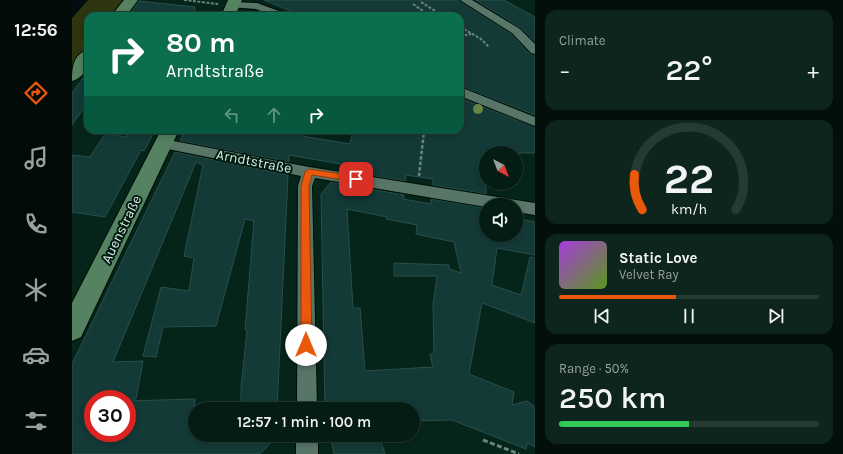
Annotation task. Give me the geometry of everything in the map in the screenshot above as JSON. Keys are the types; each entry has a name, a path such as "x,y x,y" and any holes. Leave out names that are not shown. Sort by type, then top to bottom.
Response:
{"main road":[{"path":"121,12 131,0"},
{"path":"72,76 84,60"},
{"name":"Auenstraße","path":"72,329 167,137"}],"street":[{"path":"465,0 516,31 535,51"},
{"path":"232,7 258,6 273,12"},
{"path":"464,93 535,122"},
{"name":"Arndtstraße","path":"167,137 309,172 479,199"},
{"path":"307,402 305,186 309,172"},
{"path":"523,207 535,209"},
{"path":"307,442 307,454"}],"path":[{"path":"184,0 232,7"},
{"path":"421,2 437,12"},
{"path":"413,4 424,12"},
{"path":"464,30 481,39 489,47"},
{"path":"464,36 471,34"},
{"path":"418,189 424,134"},
{"path":"483,440 519,454"}],"green space":[{"path":"88,0 126,0 116,12 84,12 84,52 72,67 72,18"}],"shaded area":[{"path":"72,0 88,0 72,18"}],"building":[{"path":"264,0 459,0 511,34 530,54 535,55 535,115 464,88 464,12 293,12"},
{"path":"475,0 504,0 535,17 535,42 521,28"},
{"path":"139,1 195,7 195,12 131,12"},
{"path":"84,76 84,108 72,125 72,93"},
{"path":"464,100 535,127 535,153 523,153 523,146 479,146 479,190 486,190 486,194 433,185 433,179 406,175 405,181 341,171 346,165 289,155 289,162 180,141 183,134 303,134 302,136 350,144 352,134 464,134"},
{"path":"105,134 126,137 128,134 153,134 144,151 141,150 105,217 72,212 72,155 90,157"},
{"path":"175,152 288,175 277,402 241,402 254,221 245,219 216,326 163,327 156,357 143,356 161,287 189,291 194,258 184,256 203,165 196,162 113,362 143,361 136,399 136,390 84,390 84,442 136,442 136,401 195,399 195,402 188,402 188,442 271,442 260,454 72,454 72,364"},
{"path":"331,182 404,195 403,199 431,204 431,199 479,207 479,242 523,242 523,219 535,222 535,255 497,248 492,285 521,295 530,257 535,258 535,323 482,303 469,374 514,392 512,405 527,401 535,407 535,447 527,443 526,449 452,420 420,421 420,402 325,402 321,194","holes":["347,209 387,217 386,219 417,225 416,234 454,242 461,273 449,269 449,265 394,263 394,276 437,276 433,304 434,354 430,354 433,367 365,371 360,308 353,308"]},
{"path":"331,442 381,442 385,454 334,454"}],"route":[{"path":"306,345 305,186 309,172 356,179"}]}
